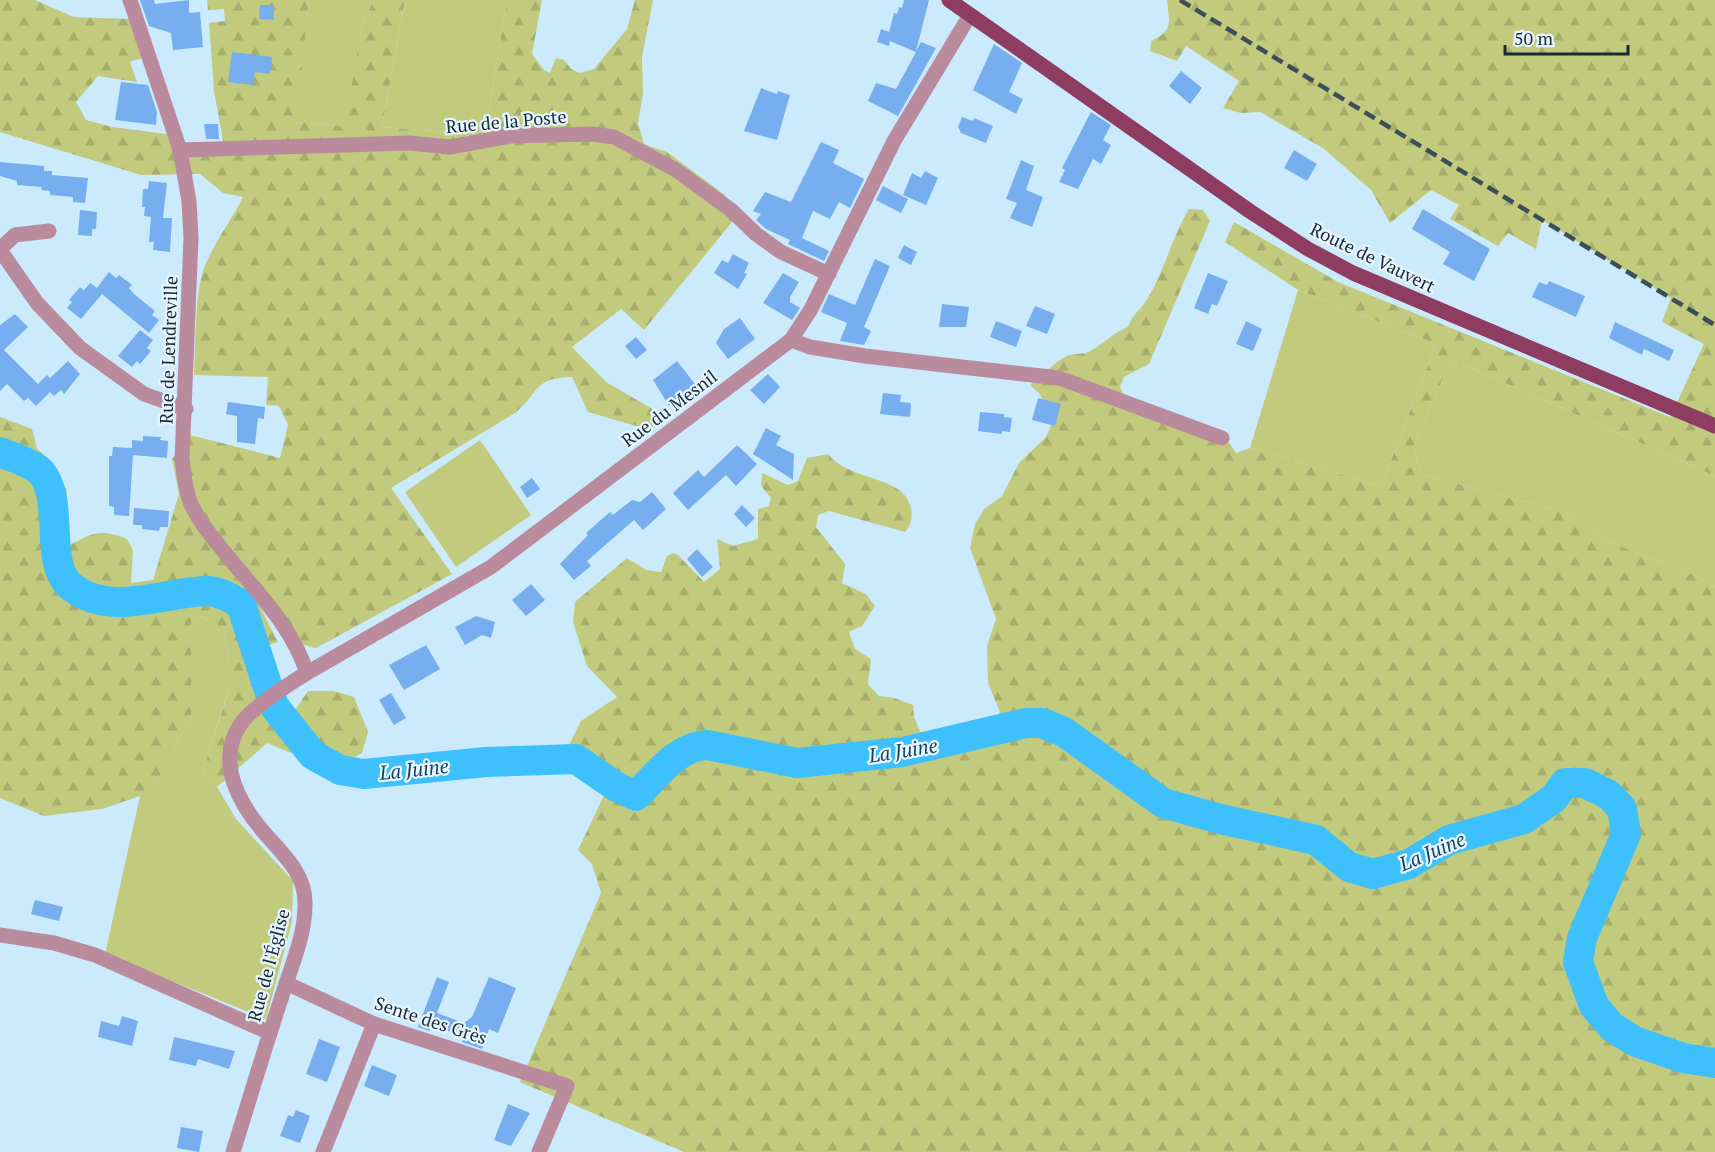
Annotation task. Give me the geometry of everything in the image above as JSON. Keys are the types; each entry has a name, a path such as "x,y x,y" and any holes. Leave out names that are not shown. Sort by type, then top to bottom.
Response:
{"main road":[{"name":"Route de Vauvert","path":"949,0 1231,199 1308,249 1353,273 1715,426"}],"street":[{"name":"Rue de Lendreville","path":"130,0 180,150 189,201 191,237 186,409 182,459 185,483 192,505 208,532 288,630 301,652 308,673"},
{"name":"Rue du Mesnil","path":"258,709 280,690 491,567 791,340 812,309 894,141 970,15"},
{"name":"Rue de la Poste","path":"180,150 409,143 450,147 510,136 592,134 614,137 676,170 731,210 756,234 781,252 829,274"},
{"path":"49,231 15,235 0,250 37,303 80,348 144,394 186,409"},
{"path":"791,340 810,347 865,356 1059,378 1221,438"},
{"name":"Rue de l'Église","path":"233,1152 304,921 305,900 301,881 292,864 240,802 232,783 231,759 234,740 242,722 258,709"},
{"path":"0,935 54,943 95,955 270,1033"},
{"name":"Sente des Grès","path":"286,983 374,1024 567,1086 539,1152"},
{"path":"323,1152 374,1024"}],"green space":[{"path":"0,0 35,0 74,17 128,19 142,27 142,58 130,62 137,82 98,76 76,102 86,120 112,127 182,136 183,148 224,146 214,91 209,23 225,21 224,9 208,10 207,0 309,0 296,122 345,126 362,23 374,0 405,0 382,127 485,135 507,0 542,0 532,54 544,70 550,73 556,58 564,60 571,69 580,73 594,69 627,29 635,0 653,0 642,57 643,93 638,123 644,144 667,152 725,195 732,222 644,330 621,309 572,347 606,382 654,410 657,422 650,430 588,412 572,377 543,383 515,413 391,488 452,574 316,648 303,645 258,603 278,642 250,651 263,686 255,688 272,721 295,710 308,691 334,691 354,697 368,732 362,753 332,770 267,743 217,787 202,772 229,690 229,662 224,635 202,616 191,620 191,716 155,785 140,796 102,809 44,816 0,798 0,417 32,429 37,449 47,457 67,490 64,548 87,536 101,533 127,539 133,550 131,583 153,580 179,494 172,459 190,435 280,458 288,425 279,406 266,405 268,377 194,375 198,300 203,272 211,253 243,197 223,193 200,174 141,175 0,132"},
{"path":"309,0 374,0 362,23 346,126 295,122"},
{"path":"405,0 507,0 485,135 382,127"},
{"path":"1167,0 1715,0 1715,476 1451,359 1414,446 1420,474 1572,514 1605,540 1694,575 1715,587 1715,1152 684,1152 520,1082 601,893 592,864 578,850 607,789 591,783 576,771 567,749 581,721 617,697 587,666 573,622 575,602 627,558 646,570 661,572 667,556 673,553 678,555 704,582 720,569 717,539 733,546 758,539 758,509 769,506 771,498 761,486 762,473 788,485 798,481 807,458 828,454 851,471 896,488 906,497 911,508 911,521 905,532 829,511 818,515 816,527 845,564 842,583 866,594 875,606 862,626 849,632 855,649 871,659 868,684 879,696 894,698 913,705 914,717 929,752 955,752 972,747 986,734 1000,712 988,683 987,646 996,619 970,548 975,524 984,509 1002,496 1019,463 1046,437 1052,423 1040,394 1031,386 1033,374 1048,369 1067,356 1088,352 1128,327 1155,286 1189,209 1203,210 1210,221 1149,364 1124,377 1120,387 1126,400 1228,441 1236,453 1250,448 1381,486 1436,344 1298,290 1225,242 1234,222 1338,282 1670,417 1704,344 1662,322 1671,298 1542,220 1536,249 1508,233 1498,246 1450,219 1459,205 1431,190 1390,223 1371,190 1323,148 1260,112 1241,113 1223,108 1239,81 1186,46 1177,61 1150,51 1151,41 1167,29 1169,15"},
{"path":"1298,290 1436,344 1381,486 1250,448"},
{"path":"1451,359 1715,476 1715,587 1694,575 1605,540 1572,514 1420,474 1414,446"},
{"path":"480,440 531,515 456,567 405,492"},
{"path":"202,616 224,635 229,662 229,689 202,772 217,787 236,819 293,881 292,922 266,1019 105,954 140,796 155,785 191,716 191,620"}],"building":[{"path":"140,0 154,0 155,4 189,0 189,13 200,12 203,47 173,50 171,33 149,26"},
{"path":"904,0 929,0 916,51 921,42 936,48 898,116 868,101 876,83 896,89 916,52 890,41 889,46 877,42 881,29 889,32 894,13 897,14 899,7 902,8"},
{"path":"260,5 274,5 274,20 259,19"},
{"path":"994,44 1022,63 1009,92 1023,99 1016,114 973,90"},
{"path":"232,52 272,57 270,74 255,72 253,85 228,82"},
{"path":"1181,71 1202,88 1190,104 1169,86"},
{"path":"121,82 148,85 157,112 156,125 115,120"},
{"path":"761,88 777,94 778,91 790,95 777,140 744,131"},
{"path":"1091,112 1111,125 1103,140 1111,145 1101,164 1093,159 1078,189 1059,182 1065,170 1062,168"},
{"path":"962,117 973,121 974,118 993,126 986,143 961,133 958,127"},
{"path":"204,124 218,124 219,139 206,139"},
{"path":"821,142 839,150 833,163 864,179 850,208 839,202 830,219 813,211 802,238 829,251 824,261 788,244 790,240 766,229 756,220 761,214 753,211 765,192 791,202"},
{"path":"1294,150 1317,164 1307,181 1284,168"},
{"path":"1021,160 1034,166 1026,190 1043,197 1032,227 1010,218 1017,203 1006,199"},
{"path":"0,162 44,166 44,171 52,171 52,175 88,178 85,203 73,202 73,197 50,195 50,191 41,190 42,187 17,185 17,181 0,176"},
{"path":"925,171 938,178 926,205 903,195 912,173 921,178"},
{"path":"149,181 167,183 163,218 172,218 170,252 153,250 154,242 149,242 151,217 144,216 145,207 142,207 143,189 148,189"},
{"path":"883,186 908,199 901,213 876,200"},
{"path":"1423,209 1490,249 1474,281 1443,264 1450,252 1412,229"},
{"path":"80,210 97,212 96,229 92,229 92,236 78,235"},
{"path":"904,245 917,252 911,265 898,258"},
{"path":"733,254 749,263 744,273 747,274 738,289 714,273 722,260 728,263"},
{"path":"875,259 890,266 864,327 871,331 864,345 840,341 847,323 821,312 829,294 855,305"},
{"path":"109,272 116,278 119,275 132,285 129,288 134,294 155,311 152,315 159,320 149,333 102,294 81,319 67,308 72,302 69,300 80,287 84,290 90,283 97,288"},
{"path":"783,273 799,282 790,297 790,302 800,308 792,320 763,303"},
{"path":"1208,273 1228,281 1217,306 1212,304 1208,314 1194,308"},
{"path":"1549,281 1585,296 1576,317 1532,297 1539,282 1547,285"},
{"path":"942,304 969,307 966,327 939,327"},
{"path":"1035,306 1055,314 1047,334 1026,326"},
{"path":"15,314 28,327 4,350 38,384 47,375 50,378 68,361 80,374 64,394 61,390 54,396 50,392 36,406 28,398 24,401 7,384 0,391 0,325"},
{"path":"740,318 755,339 728,359 716,343 724,329"},
{"path":"996,321 1022,331 1016,347 990,337"},
{"path":"1246,321 1262,329 1253,351 1236,344"},
{"path":"1615,322 1674,350 1669,361 1644,349 1642,355 1609,338"},
{"path":"140,330 153,340 147,348 151,351 140,364 137,361 132,367 118,356"},
{"path":"636,337 647,350 636,359 625,346"},
{"path":"677,361 695,384 669,406 653,380"},
{"path":"768,374 780,387 764,404 750,390"},
{"path":"883,393 901,395 900,402 911,403 910,417 880,414"},
{"path":"1038,398 1061,404 1055,426 1032,420"},
{"path":"228,402 265,407 264,419 258,418 255,444 237,442 237,416 226,414"},
{"path":"980,412 1004,414 1004,417 1012,418 1010,432 1002,431 1002,434 978,431"},
{"path":"766,428 781,436 776,445 794,454 793,480 753,454"},
{"path":"143,436 161,437 160,440 168,441 167,458 133,455 129,516 114,515 114,507 109,506 109,456 112,456 113,447 132,448 132,440 143,441"},
{"path":"737,445 757,464 736,486 726,475 688,510 673,493 698,470 704,477"},
{"path":"532,478 540,489 527,498 520,487"},
{"path":"652,492 666,509 643,530 634,520 587,561 591,566 574,580 560,564 588,535 586,533 610,512 613,515 632,500 640,502"},
{"path":"742,505 755,518 746,527 734,514"},
{"path":"134,508 169,511 168,527 160,527 159,531 142,529 142,525 133,525"},
{"path":"697,549 713,567 702,577 687,559"},
{"path":"531,584 545,600 526,616 512,600"},
{"path":"476,616 495,622 491,638 482,635 465,645 455,627"},
{"path":"426,645 440,669 404,690 389,665"},
{"path":"391,693 406,718 394,725 379,700"},
{"path":"35,900 63,907 59,921 31,914"},
{"path":"437,977 449,982 437,1013 464,1023 472,1017 489,977 516,988 498,1033 489,1029 482,1049 462,1042 464,1036 432,1026 429,1031 418,1027"},
{"path":"122,1016 138,1021 132,1046 98,1037 101,1021 119,1026"},
{"path":"174,1037 235,1051 229,1069 198,1059 196,1066 169,1060"},
{"path":"319,1039 340,1047 327,1082 306,1074"},
{"path":"372,1065 397,1075 389,1096 364,1086"},
{"path":"508,1104 530,1113 511,1146 494,1140"},
{"path":"296,1110 310,1116 300,1143 280,1136 288,1115 293,1117"},
{"path":"181,1127 203,1131 199,1152 177,1148"}],"waterway":[{"name":"La Juine","path":"0,452 22,460 37,469 48,485 52,500 58,565 64,578 73,588 104,601 121,602 212,591 241,604 274,706 313,755 340,770 364,774 486,762 576,759 615,786 636,796 659,771 677,756 696,747 707,745 797,763 902,752 1026,723 1042,723 1064,732 1163,803 1220,819 1316,840 1349,867 1373,874 1409,864 1449,840 1524,819 1554,798 1565,783 1585,783 1609,795 1622,809 1626,834 1582,938 1578,962 1594,1006 1612,1027 1634,1041 1683,1058 1715,1063"}],"railway":[{"path":"1180,0 1715,325"}]}
